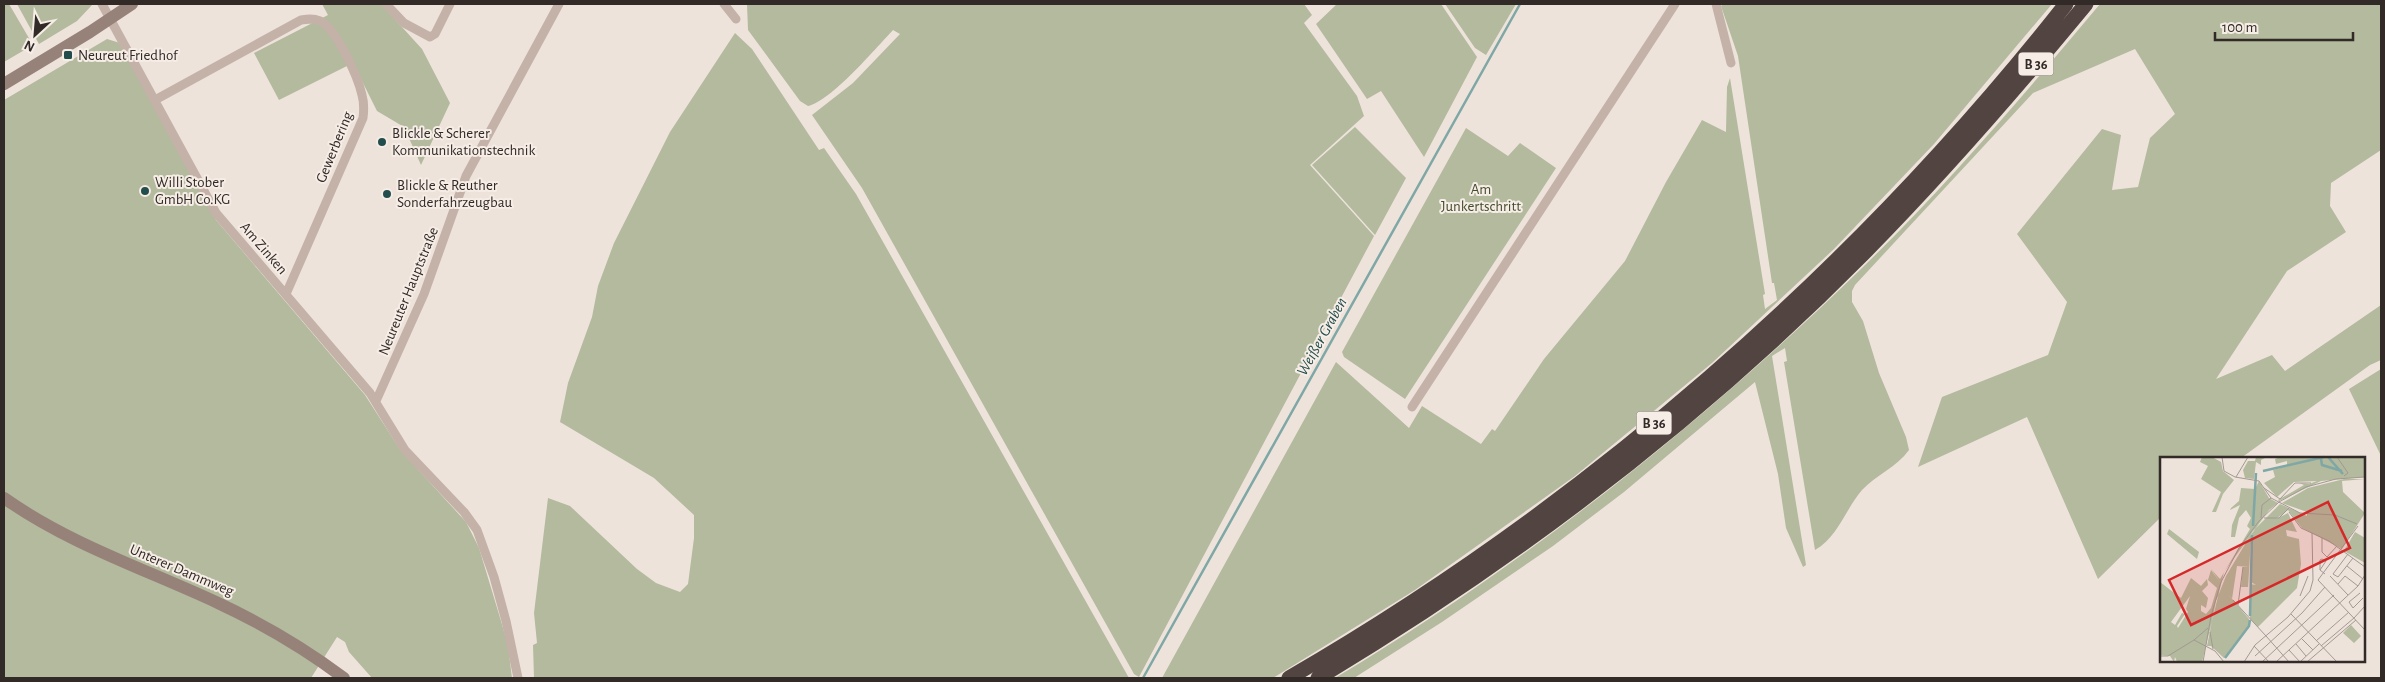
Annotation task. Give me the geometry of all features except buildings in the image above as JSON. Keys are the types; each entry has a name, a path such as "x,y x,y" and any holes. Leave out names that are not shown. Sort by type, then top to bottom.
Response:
{"highway":[{"name":"B 36","path":"1289,678 1404,607 1506,537 1592,473 1699,385 1829,266 1882,213 1974,114 2066,4"},
{"name":"B 36","path":"1318,678 1445,599 1546,527 1630,462 1761,351 1850,267 1937,177 2086,4"}],"main road":[{"path":"4,84 132,4"},
{"name":"Unterer Dammweg","path":"4,498 30,515 86,546 261,624 309,653 344,678"}],"street":[{"name":"Am Zinken","path":"102,4 216,213 376,401 405,450 464,512 477,530 506,621 518,678"},
{"path":"386,4 404,23 416,32 430,37 435,34 450,4"},
{"name":"Neureuter Hauptstraße","path":"376,401 424,294 466,176 559,4"},
{"path":"724,4 736,19"},
{"path":"1412,407 1675,4"},
{"path":"1716,4 1731,63"},
{"name":"Gewerbering","path":"155,100 300,20 313,19 321,21 333,32 360,86 363,100 363,118 286,294"}],"green space":[{"path":"4,4 9,4 33,45 4,62"},
{"path":"17,4 93,4 77,21 39,44"},
{"path":"322,4 381,4 422,49 450,103 421,165 404,127 377,111 353,63 279,100 254,53 328,15"},
{"path":"747,4 1304,4 1312,15 1304,23 1357,96 1364,116 1310,165 1374,236 1139,677 1134,674 862,188 812,115 853,83 900,34 893,30 840,85 818,102 808,106 800,101 748,30"},
{"path":"1337,4 1441,4 1477,57 1424,157 1381,91 1367,99 1316,24"},
{"path":"1445,4 1516,4 1486,55 1475,48"},
{"path":"1723,4 2052,4 1934,144 1834,249 1712,363 1575,476 1415,590 1273,678 1162,678 1336,362 1409,428 1422,406 1481,444 1492,429 1495,431 1544,359 1625,261 1666,182 1702,120 1726,132 1727,87 1730,78 1765,294 1763,295 1765,309 1777,300 1774,283 1772,283 1738,56 1721,6"},
{"path":"2100,4 2381,4 2381,150 2331,183 2330,206 2346,232 2287,271 2216,379 2272,355 2285,371 2381,305 2381,360 2370,365 2242,457 2160,457 2160,518 2098,579 2027,417 1918,467 1942,397 2048,355 2067,302 2017,234 2102,129 2121,135 2112,190 2138,187 2150,138 2175,114 2135,49 2033,93 1855,285 1852,291 1852,302 1863,321 1879,373 1906,437 1909,450 1899,461 1862,490 1830,538 1815,550 1784,362 1787,361 1785,348 1772,356 1806,565 1803,567 1786,528 1778,474 1755,382 1624,492 1553,546 1442,622 1354,678 1335,678 1406,634 1544,539 1676,436 1801,326 1894,237 2014,106"},
{"path":"735,33 752,49 819,150 824,148 856,194 1129,678 534,678 533,645 537,643 534,613 548,498 570,506 637,569 656,583 680,592 688,584 694,538 694,515 654,478 560,422 568,383 592,317 598,286 614,243 670,132"},
{"path":"107,39 120,43 216,220 365,395 401,451 466,522 479,548 501,621 508,646 512,678 372,678 349,652 345,642 337,637 311,678 4,678 4,100"},
{"path":"1355,127 1406,178 1375,235 1312,165"},
{"name":"Am Junkertschritt","path":"1466,128 1508,156 1520,143 1556,168 1405,399 1344,357 1342,352"},
{"path":"2381,369 2381,456 2349,389"}],"waterway":[{"name":"Weißer Graben","path":"1143,678 1520,4"}],"place":[{"name":"Neureut Friedhof","path":"68,55"},
{"name":"Blickle & Scherer Kommunikationstechnik","path":"382,142"},
{"name":"Willi Stober GmbH Co.KG","path":"145,191"},
{"name":"Blickle & Reuther Sonderfahrzeugbau","path":"387,194"}]}
